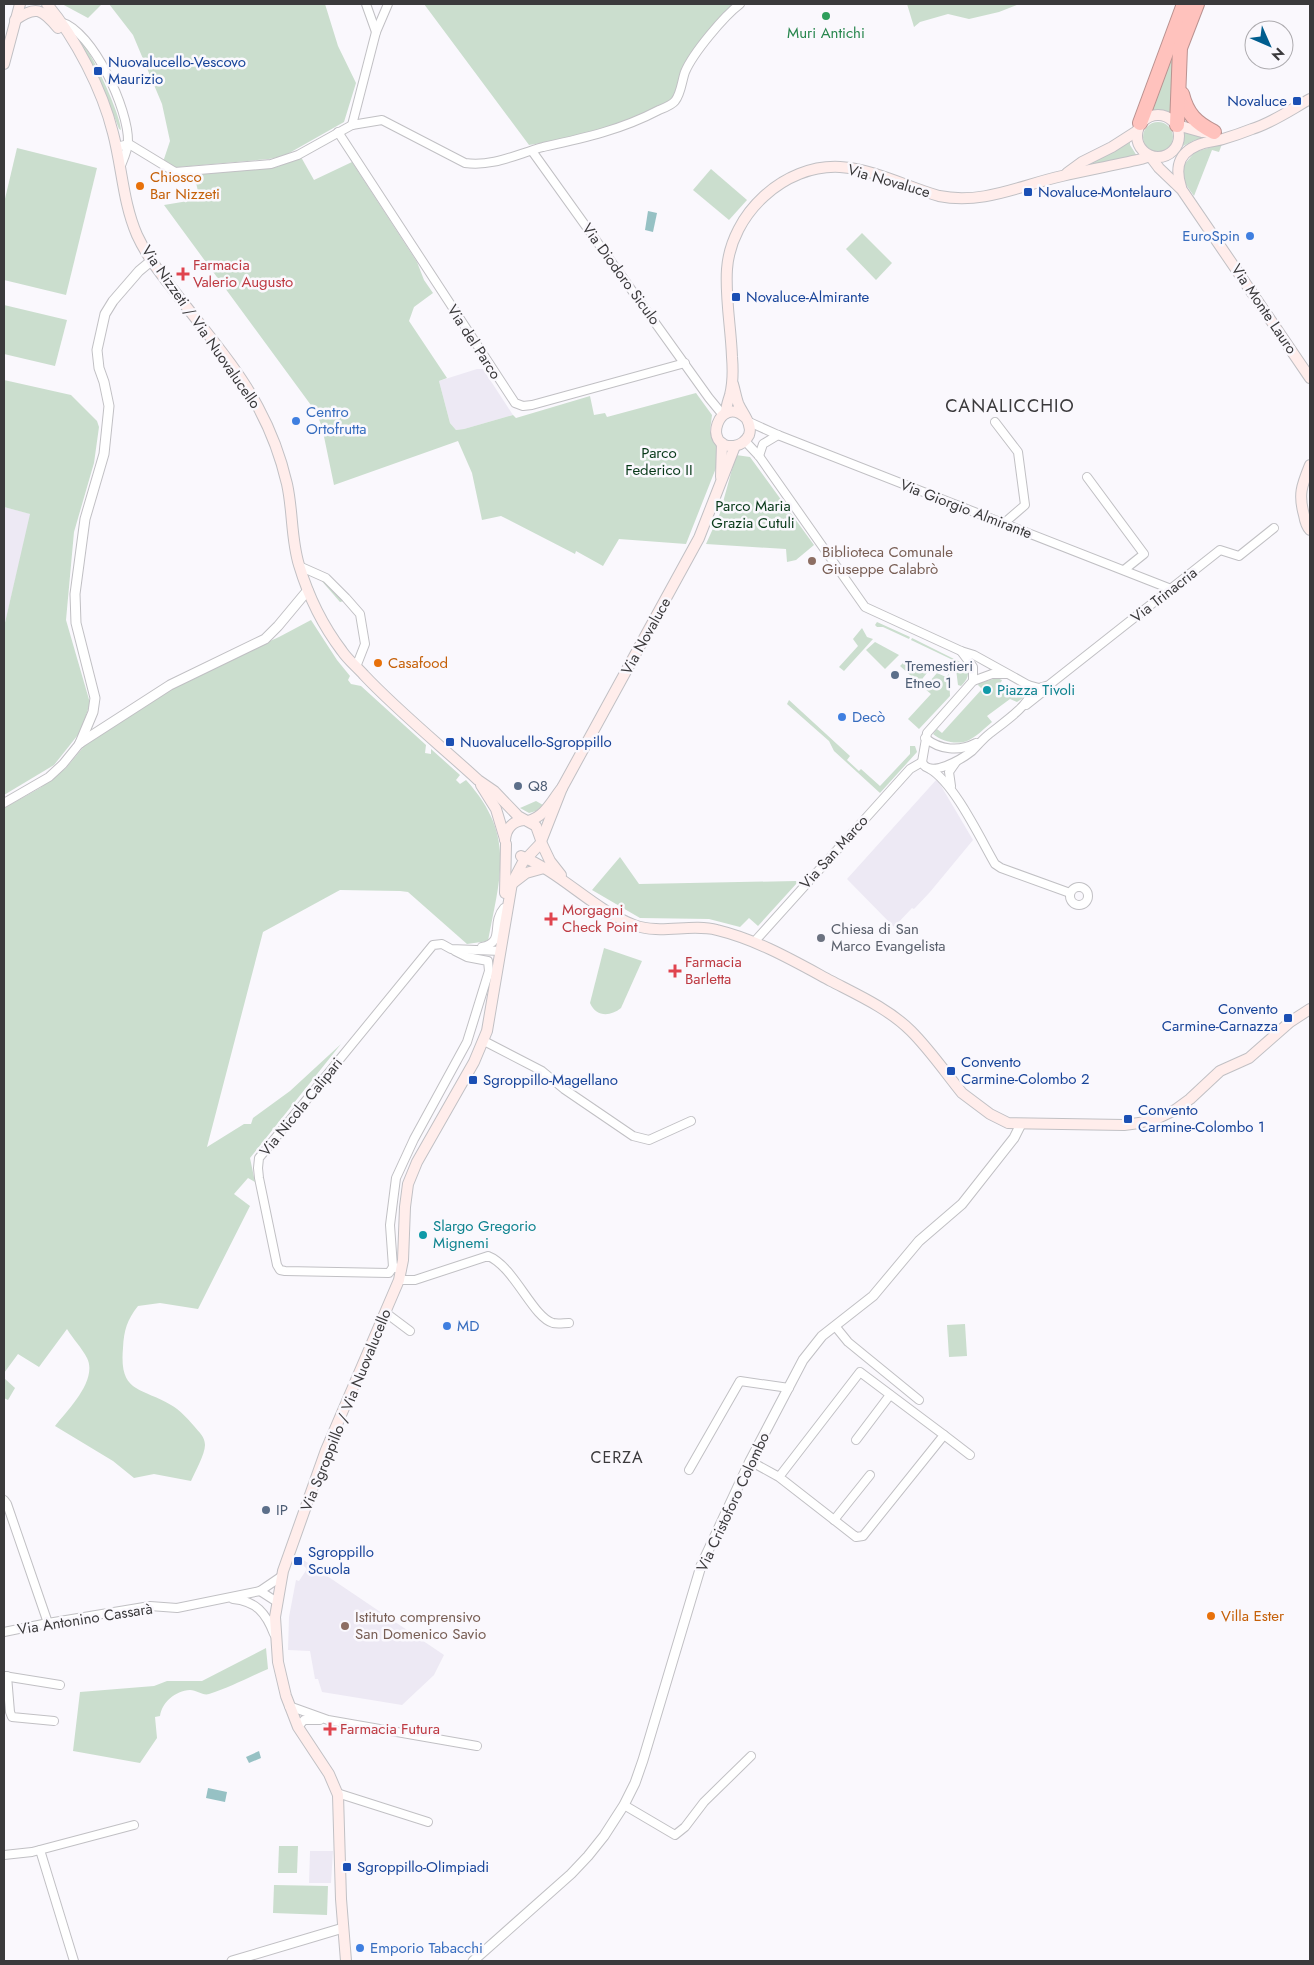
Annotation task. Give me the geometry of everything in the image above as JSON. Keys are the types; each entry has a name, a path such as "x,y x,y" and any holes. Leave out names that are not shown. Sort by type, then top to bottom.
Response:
{"highway":[{"path":"1138,127 1184,4"},
{"path":"1177,125 1180,48 1197,4"},
{"path":"1180,82 1188,112 1196,122 1214,132"}],"main road":[{"path":"4,63 20,4"},
{"path":"47,4 61,22 75,47"},
{"path":"15,20 27,12 39,10 51,19 75,47"},
{"name":"Via Nizzeti / Via Nuovalucello","path":"75,47 97,86 108,117 130,218 151,261 240,377 258,406 272,436 287,485 294,542 299,566 308,590 343,653 356,666"},
{"path":"1182,190 1177,166 1186,154 1197,145 1222,140 1254,129 1310,99"},
{"path":"1062,176 1082,162 1112,147 1138,127 1148,116 1159,114 1169,117 1177,125 1202,132 1240,133"},
{"path":"1062,176 1142,160 1150,156 1162,157 1174,150 1179,138 1177,125"},
{"path":"1138,127 1136,137 1140,148 1182,190"},
{"name":"Via Novaluce","path":"732,378 726,282 730,252 739,228 749,212 763,196 778,184 810,170 840,167 865,172 939,196 969,198 1001,194 1062,176"},
{"name":"Via Monte Lauro","path":"1182,190 1310,378"},
{"path":"721,480 722,443 716,432 730,395 732,378"},
{"path":"721,480 730,463 735,446 747,438 750,427 736,398 732,378"},
{"path":"722,417 739,413 746,419"},
{"path":"722,443 735,446"},
{"path":"1310,465 1300,493 1303,513 1310,530"},
{"name":"Via Novaluce","path":"562,788 699,538 721,480"},
{"path":"1303,513 1310,522"},
{"path":"356,666 396,706 478,780 494,791 518,816 536,826 550,861 568,883"},
{"path":"478,780 496,809 511,852 525,856 609,912 636,926 646,928 696,927 714,929 755,941 858,995 891,1015 910,1030 962,1093 970,1100 1008,1123 1124,1125 1158,1118 1184,1104 1220,1071 1249,1058 1290,1022 1310,1009"},
{"path":"506,924 504,908 506,841 510,826 517,822 534,820 545,811 562,788"},
{"path":"512,883 525,856 538,849 562,788"},
{"path":"512,883 526,873 544,868"},
{"name":"Via Sgroppillo / Via Nuovalucello","path":"346,1961 337,1793 329,1774 298,1727 289,1706 281,1680 275,1636 276,1602 282,1576 326,1450 399,1280 398,1268 410,1179 484,1041 487,1031 493,972 501,951 512,883"}],"street":[{"path":"366,4 376,32"},
{"path":"352,125 376,32 388,4"},
{"path":"116,147 129,144 169,170 181,172 279,162 298,155 352,125 382,120 465,163 476,164 510,159 532,151 583,139 638,122 672,104 677,99 685,73 694,57 729,12 740,4"},
{"path":"61,22 69,24 84,38 111,82 128,130 129,144 120,169"},
{"name":"Via del Parco","path":"338,132 515,403 523,406 532,405 685,363"},
{"name":"Via Diodoro Siculo","path":"532,151 722,417"},
{"path":"4,803 49,777 63,764 80,743 93,712 95,698 76,623 75,594 85,518 104,454 109,406 99,368 97,350 105,314 113,301 139,271 151,261"},
{"name":"Via Giorgio Almirante","path":"746,419 778,435 1171,589"},
{"path":"995,422 1018,452 1025,505 1003,524"},
{"path":"762,428 747,438 865,607 961,652 974,655 1028,685 1039,688 1045,687 1056,679"},
{"path":"758,456 763,444 778,435"},
{"path":"1087,477 1144,554 1124,570"},
{"name":"Via Trinacria","path":"1056,679 1220,550 1240,556 1274,528"},
{"path":"299,566 326,578 360,614 365,644 356,666"},
{"path":"80,743 170,685 264,640 308,590"},
{"path":"961,652 973,667 973,681"},
{"path":"1007,674 992,674 973,681 927,733 919,763 941,776 952,790 995,864 1001,868 1070,893"},
{"path":"1019,709 1032,702 1056,679"},
{"path":"952,790 949,775 952,766 972,751 1019,709 1030,696 1031,692 1028,685"},
{"path":"925,738 935,746 945,749 963,749 980,742"},
{"path":"930,769 956,762"},
{"name":"Via San Marco","path":"755,941 828,858 919,763"},
{"path":"470,950 493,943 499,914 504,908"},
{"name":"Via Nicola Calipari","path":"398,1268 389,1273 280,1270 276,1265 259,1178 258,1163 262,1153 433,945 442,944 451,949 501,951"},
{"path":"398,1268 390,1225 396,1178 414,1139 467,1042 493,972 488,960 467,956 451,949"},
{"path":"484,1041 542,1071 564,1090 633,1136 649,1140 691,1121"},
{"name":"Via Cristoforo Colombo","path":"473,1961 571,1874 604,1836 624,1805 635,1783 643,1760 701,1566 750,1461 803,1360 813,1346 873,1296 908,1252 962,1204 1014,1138 1020,1124"},
{"path":"399,1280 415,1280 488,1256 497,1261 507,1271 540,1315 553,1323 569,1323"},
{"path":"386,1312 410,1331"},
{"path":"835,1326 848,1342 919,1400"},
{"path":"779,1477 860,1372 970,1455"},
{"path":"689,1470 740,1381 788,1388"},
{"path":"856,1440 890,1394"},
{"path":"750,1461 779,1477 856,1537 863,1536 944,1435"},
{"path":"834,1520 870,1475"},
{"path":"4,1500 48,1623"},
{"path":"276,1602 260,1591 282,1576"},
{"name":"Via Antonino Cassarà","path":"4,1632 150,1606 177,1608 260,1591"},
{"path":"226,1598 242,1600 258,1607 269,1620 275,1636"},
{"path":"258,1607 276,1602"},
{"path":"54,1721 12,1717 6,1676 60,1685"},
{"path":"289,1706 328,1720"},
{"path":"298,1727 306,1719 328,1720 477,1746"},
{"path":"624,1805 675,1835 685,1827 704,1802 751,1756"},
{"path":"337,1793 428,1822"},
{"path":"4,1855 40,1850 134,1825"},
{"path":"40,1850 74,1961"},
{"path":"232,1961 343,1928"}],"shaded area":[{"path":"477,369 483,369 513,415 456,430 450,423 439,381"},
{"path":"4,507 31,514 4,627"},
{"path":"937,779 973,840 930,892 894,927 847,879"},
{"name":"Istituto comprensivo San Domenico Savio","path":"299,1557 444,1655 434,1675 402,1705 322,1692 318,1679 315,1679 310,1651 288,1650 289,1617 296,1580 299,1581 307,1569 300,1562"},
{"path":"310,1851 333,1851 331,1883 309,1883"}],"green space":[{"path":"62,4 102,4 88,18"},
{"path":"109,4 325,4 338,46 356,83 344,122 284,156 180,167 163,162 170,141 162,104 133,35"},
{"path":"424,4 736,4 683,69 672,100 638,119 578,137 529,145"},
{"path":"907,4 1019,4 999,12 969,19 948,14 920,22 914,27"},
{"path":"1190,4 1172,114 1164,110 1152,110"},
{"path":"76,36 89,52 96,65 116,110 121,130 102,85"},
{"path":"1158,122 1169,126 1173,137 1169,148 1158,152 1147,148 1143,137 1147,126"},
{"path":"1184,132 1207,137 1183,146"},
{"path":"1130,140 1130,145 1137,156 1085,168 1084,166"},
{"path":"1222,144 1219,152 1212,150 1194,196 1184,182 1183,166 1195,152"},
{"path":"17,148 97,168 66,295 4,280 4,203"},
{"name":"Parco Federico II","path":"301,157 314,180 352,162 417,262 424,280 433,293 414,307 409,321 447,378 439,381 450,423 456,430 513,415 516,418 590,396 594,415 605,413 607,417 696,393 712,415 710,431 719,445 716,468 686,544 619,539 603,566 576,551 575,554 501,516 482,520 472,473 458,441 334,485 322,427 316,412 164,205 200,199 194,175 277,167"},
{"path":"711,169 747,200 729,220 693,190"},
{"path":"862,233 892,263 876,280 846,249"},
{"path":"4,305 67,320 55,366 4,354"},
{"path":"4,380 71,395 97,421 99,427 94,463 74,532 66,620 90,703 81,731 54,765 4,795 4,627 30,514 4,507"},
{"name":"Parco Maria Grazia Cutuli","path":"736,455 750,457 814,545 796,560 787,562 786,549 706,544 720,513"},
{"path":"320,579 324,579 344,601 340,602"},
{"path":"311,620 337,660 350,676 348,680 351,684 361,686 426,745 425,753 431,754 431,749 460,775 456,780 460,784 466,780 482,800 492,819 498,838 500,857 497,896 488,941 467,944 408,892 400,891 340,890 263,932 207,1147 244,1124 251,1124 253,1118 290,1091 341,1044 250,1158 255,1182 248,1178 234,1194 250,1206 198,1309 160,1303 138,1306 131,1316 124,1336 123,1348 124,1373 128,1381 134,1387 160,1399 180,1412 201,1435 205,1445 202,1458 191,1481 154,1474 134,1478 113,1461 55,1426 80,1394 88,1376 87,1358 67,1329 39,1367 18,1354 4,1373 4,808 40,788 66,768 85,745 155,697 191,677 279,637"},
{"path":"877,622 910,637 909,639 883,627 877,627 875,625"},
{"path":"862,628 867,637 873,639 844,671 839,667 858,646 853,639"},
{"path":"912,638 966,665 968,671 967,679 961,686 958,685 955,661 911,640"},
{"path":"875,642 899,655 885,669 866,650"},
{"path":"907,659 930,669 919,683 900,666"},
{"path":"937,673 946,677 949,674 950,696 919,729 908,719 931,694 924,688"},
{"path":"997,678 1002,680 999,687 1018,695 1021,688 1026,692 1026,696 1017,702 1010,699 987,716 992,722 967,741 949,742 933,734 937,729 942,733 982,689 978,685 979,683"},
{"path":"789,700 850,756 847,760 859,771 861,769 880,786 910,754 910,746 915,746 917,752 880,793 834,751 829,741 787,704"},
{"path":"536,801 543,805 536,811 529,813 520,808"},
{"path":"620,857 639,884 796,881 797,883 758,926 749,918 740,927 709,919 640,918 592,890"},
{"path":"604,948 642,961 621,1008 608,1014 596,1011 590,1003"},
{"path":"965,1324 967,1356 949,1357 947,1325"},
{"path":"4,1378 15,1388 8,1400 4,1398"},
{"path":"266,1648 268,1669 209,1694 190,1690 170,1698 163,1706 160,1716 155,1717 157,1738 140,1763 73,1751 80,1692 154,1686 167,1681 202,1681"},
{"path":"279,1846 298,1846 297,1873 278,1873"},
{"path":"274,1885 328,1886 327,1915 273,1913"}],"water":[{"path":"648,211 657,213 653,232 645,230"},
{"path":"259,1751 261,1758 249,1763 246,1757"},
{"path":"208,1788 227,1792 225,1802 206,1798"}],"place":[{"name":"Muri Antichi","path":"826,16"},
{"name":"Nuovalucello-Vescovo Maurizio","path":"98,71"},
{"name":"Novaluce","path":"1297,101"},
{"name":"Chiosco Bar Nizzeti","path":"140,186"},
{"name":"Novaluce-Montelauro","path":"1028,192"},
{"name":"EuroSpin","path":"1250,236"},
{"name":"Farmacia Valerio Augusto","path":"183,274"},
{"name":"Novaluce-Almirante","path":"736,297"},
{"name":"Centro Ortofrutta","path":"296,421"},
{"name":"Biblioteca Comunale Giuseppe Calabrò","path":"812,561"},
{"name":"Casafood","path":"378,663"},
{"name":"Tremestieri Etneo 1","path":"895,675"},
{"name":"Piazza Tivoli","path":"987,690"},
{"name":"Decò","path":"842,717"},
{"name":"Nuovalucello-Sgroppillo","path":"450,742"},
{"name":"Q8","path":"518,786"},
{"name":"Morgagni Check Point","path":"551,919"},
{"name":"Chiesa di San Marco Evangelista","path":"821,938"},
{"name":"Farmacia Barletta","path":"675,971"},
{"name":"Convento Carmine-Carnazza","path":"1288,1018"},
{"name":"Convento Carmine-Colombo 2","path":"951,1071"},
{"name":"Sgroppillo-Magellano","path":"473,1080"},
{"name":"Convento Carmine-Colombo 1","path":"1128,1119"},
{"name":"Slargo Gregorio Mignemi","path":"423,1235"},
{"name":"MD","path":"447,1326"},
{"name":"IP","path":"266,1510"},
{"name":"Sgroppillo Scuola","path":"298,1561"},
{"name":"Villa Ester","path":"1211,1616"},
{"name":"Istituto comprensivo San Domenico Savio","path":"345,1626"},
{"name":"Farmacia Futura","path":"330,1729"},
{"name":"Sgroppillo-Olimpiadi","path":"347,1867"},
{"name":"Emporio Tabacchi","path":"360,1948"}],"district":[{"name":"CANALICCHIO","path":"1010,406"},
{"name":"CERZA","path":"617,1457"}]}
